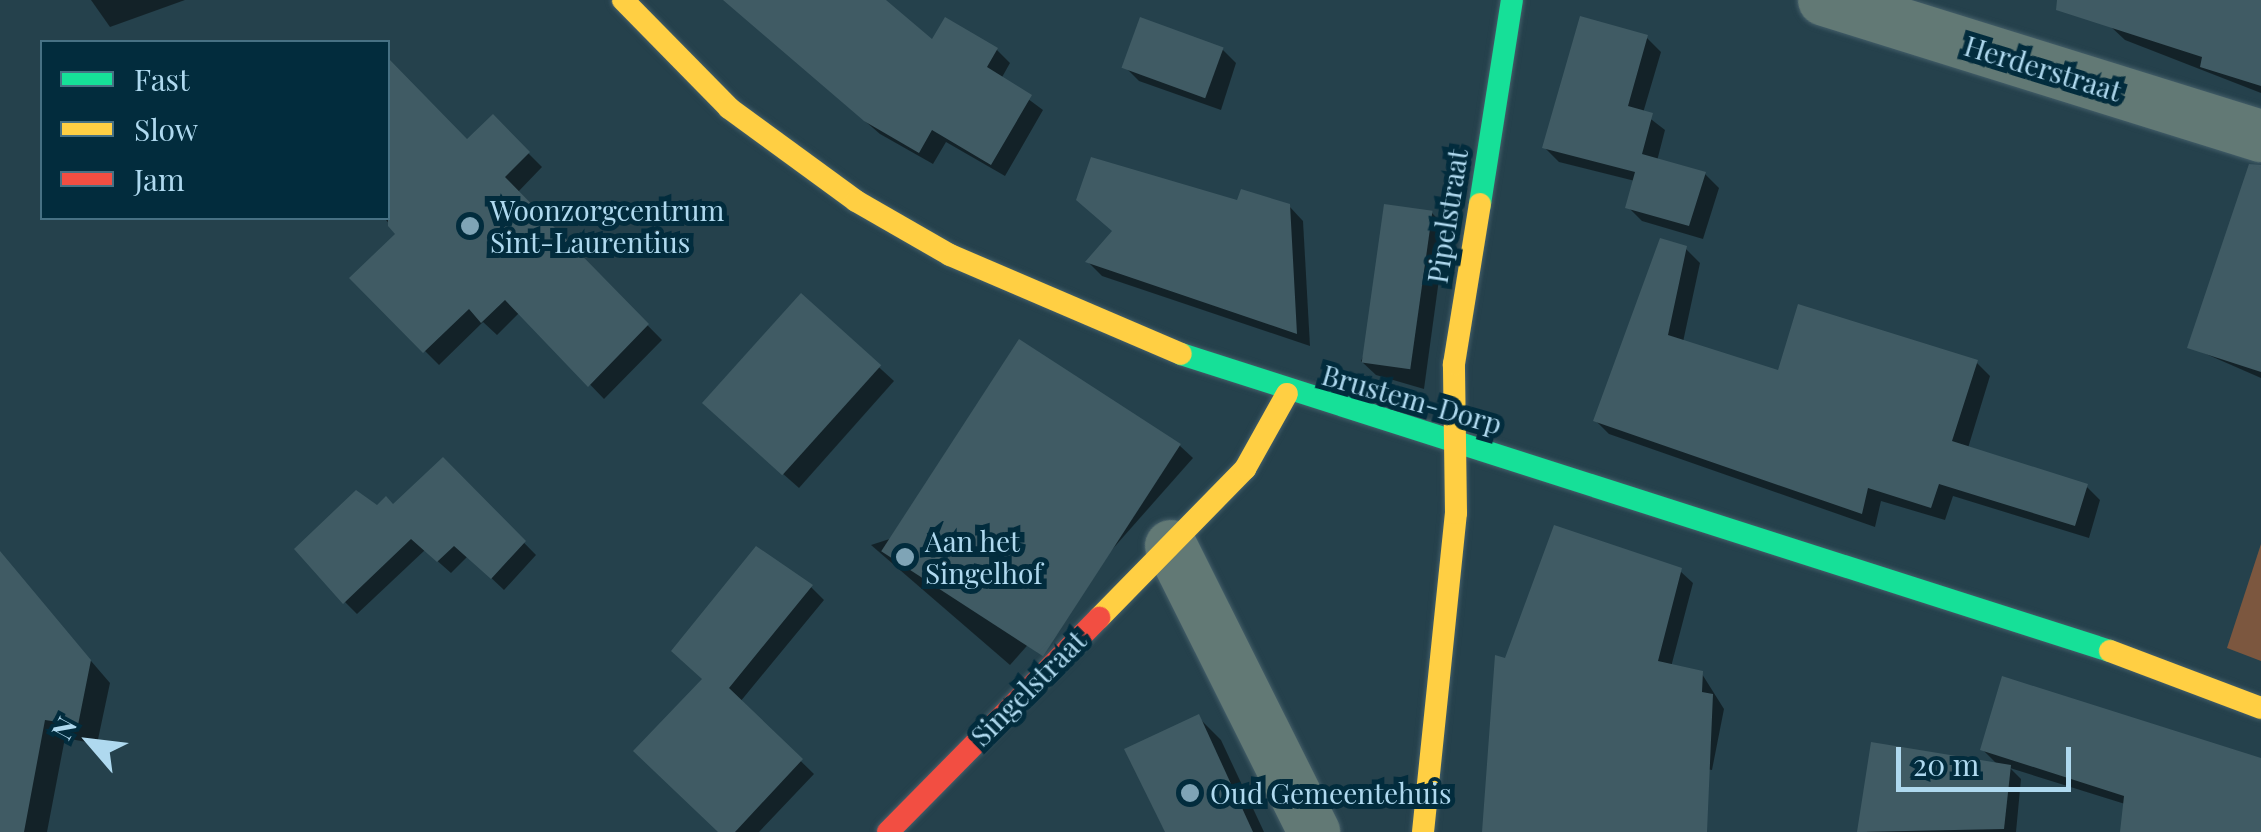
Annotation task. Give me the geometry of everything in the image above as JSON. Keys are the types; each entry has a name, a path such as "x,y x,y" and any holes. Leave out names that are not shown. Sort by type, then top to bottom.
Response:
{"street":[{"name":"Brustem-Dorp","path":"623,0 729,108 856,201 950,255 1287,394 1458,443 2156,665 2261,708"},
{"name":"Pipelstraat","path":"1458,443 1454,364 1512,0"},
{"name":"Herderstraat","path":"1824,0 2261,136"},
{"name":"Singelstraat","path":"888,832 1245,470 1287,394"},
{"path":"1423,832 1458,443"},
{"path":"1171,546 1314,832"}],"shaded area":[{"path":"2261,544 2261,661 2227,648"}],"building":[{"path":"723,0 886,0 932,39 945,17 998,48 987,67 1032,95 991,165 932,130 919,153 864,121"},
{"path":"2057,0 2261,0 2261,86 2200,67 2202,57 2056,10"},
{"path":"1580,16 1648,35 1628,106 1653,113 1642,154 1706,172 1689,226 1625,208 1635,172 1542,148"},
{"path":"1140,17 1224,47 1205,98 1122,68"},
{"name":"Woonzorgcentrum Sint-Laurentius","path":"390,60 467,139 493,114 530,152 505,177 649,324 588,387 505,300 481,323 469,309 423,353 349,278 395,234 388,226"},
{"path":"1091,157 1237,200 1241,189 1290,204 1297,334 1085,262 1112,231 1076,200"},
{"path":"2249,164 2261,165 2261,372 2187,348"},
{"path":"1384,204 1433,211 1410,369 1362,362"},
{"path":"1660,238 1687,246 1668,335 1778,370 1798,304 1978,360 1952,441 2088,484 2075,526 1939,484 1931,508 1868,488 1862,514 1593,421"},
{"path":"801,293 881,365 782,475 702,403"},
{"path":"1019,339 1181,444 1043,656 881,551"},
{"path":"443,457 526,541 491,579 454,546 437,562 411,539 343,604 294,549 356,490 377,505 386,496 393,504"},
{"path":"1554,525 1682,568 1658,661 1703,671 1702,692 1713,694 1707,832 1482,832 1495,655 1505,658"},
{"path":"756,546 813,585 729,688 803,759 735,832 718,832 633,751 702,679 671,651"},
{"path":"0,551 91,660 78,725 45,720 24,832 0,832"},
{"path":"2002,676 2261,758 2261,832 2120,832 2124,796 1980,750"},
{"name":"Oud Gemeentehuis","path":"1199,714 1253,832 1165,832 1124,749"},
{"path":"1871,742 2011,765 2004,829 1857,832"}],"traffic: fast":[{"path":"1480,204 1512,0"},
{"path":"1181,354 2110,651"}],"traffic: slow":[{"path":"623,0 729,108 856,201 950,255 1181,354"},
{"path":"1423,832 1456,513 1454,364 1480,204"},
{"path":"1099,618 1245,469 1287,394"},
{"path":"2110,651 2261,708"}],"traffic: jam":[{"path":"888,832 1099,618"}],"place":[{"name":"Woonzorgcentrum Sint-Laurentius","path":"470,226"},
{"name":"Aan het Singelhof","path":"905,557"},
{"name":"Oud Gemeentehuis","path":"1190,793"}]}
